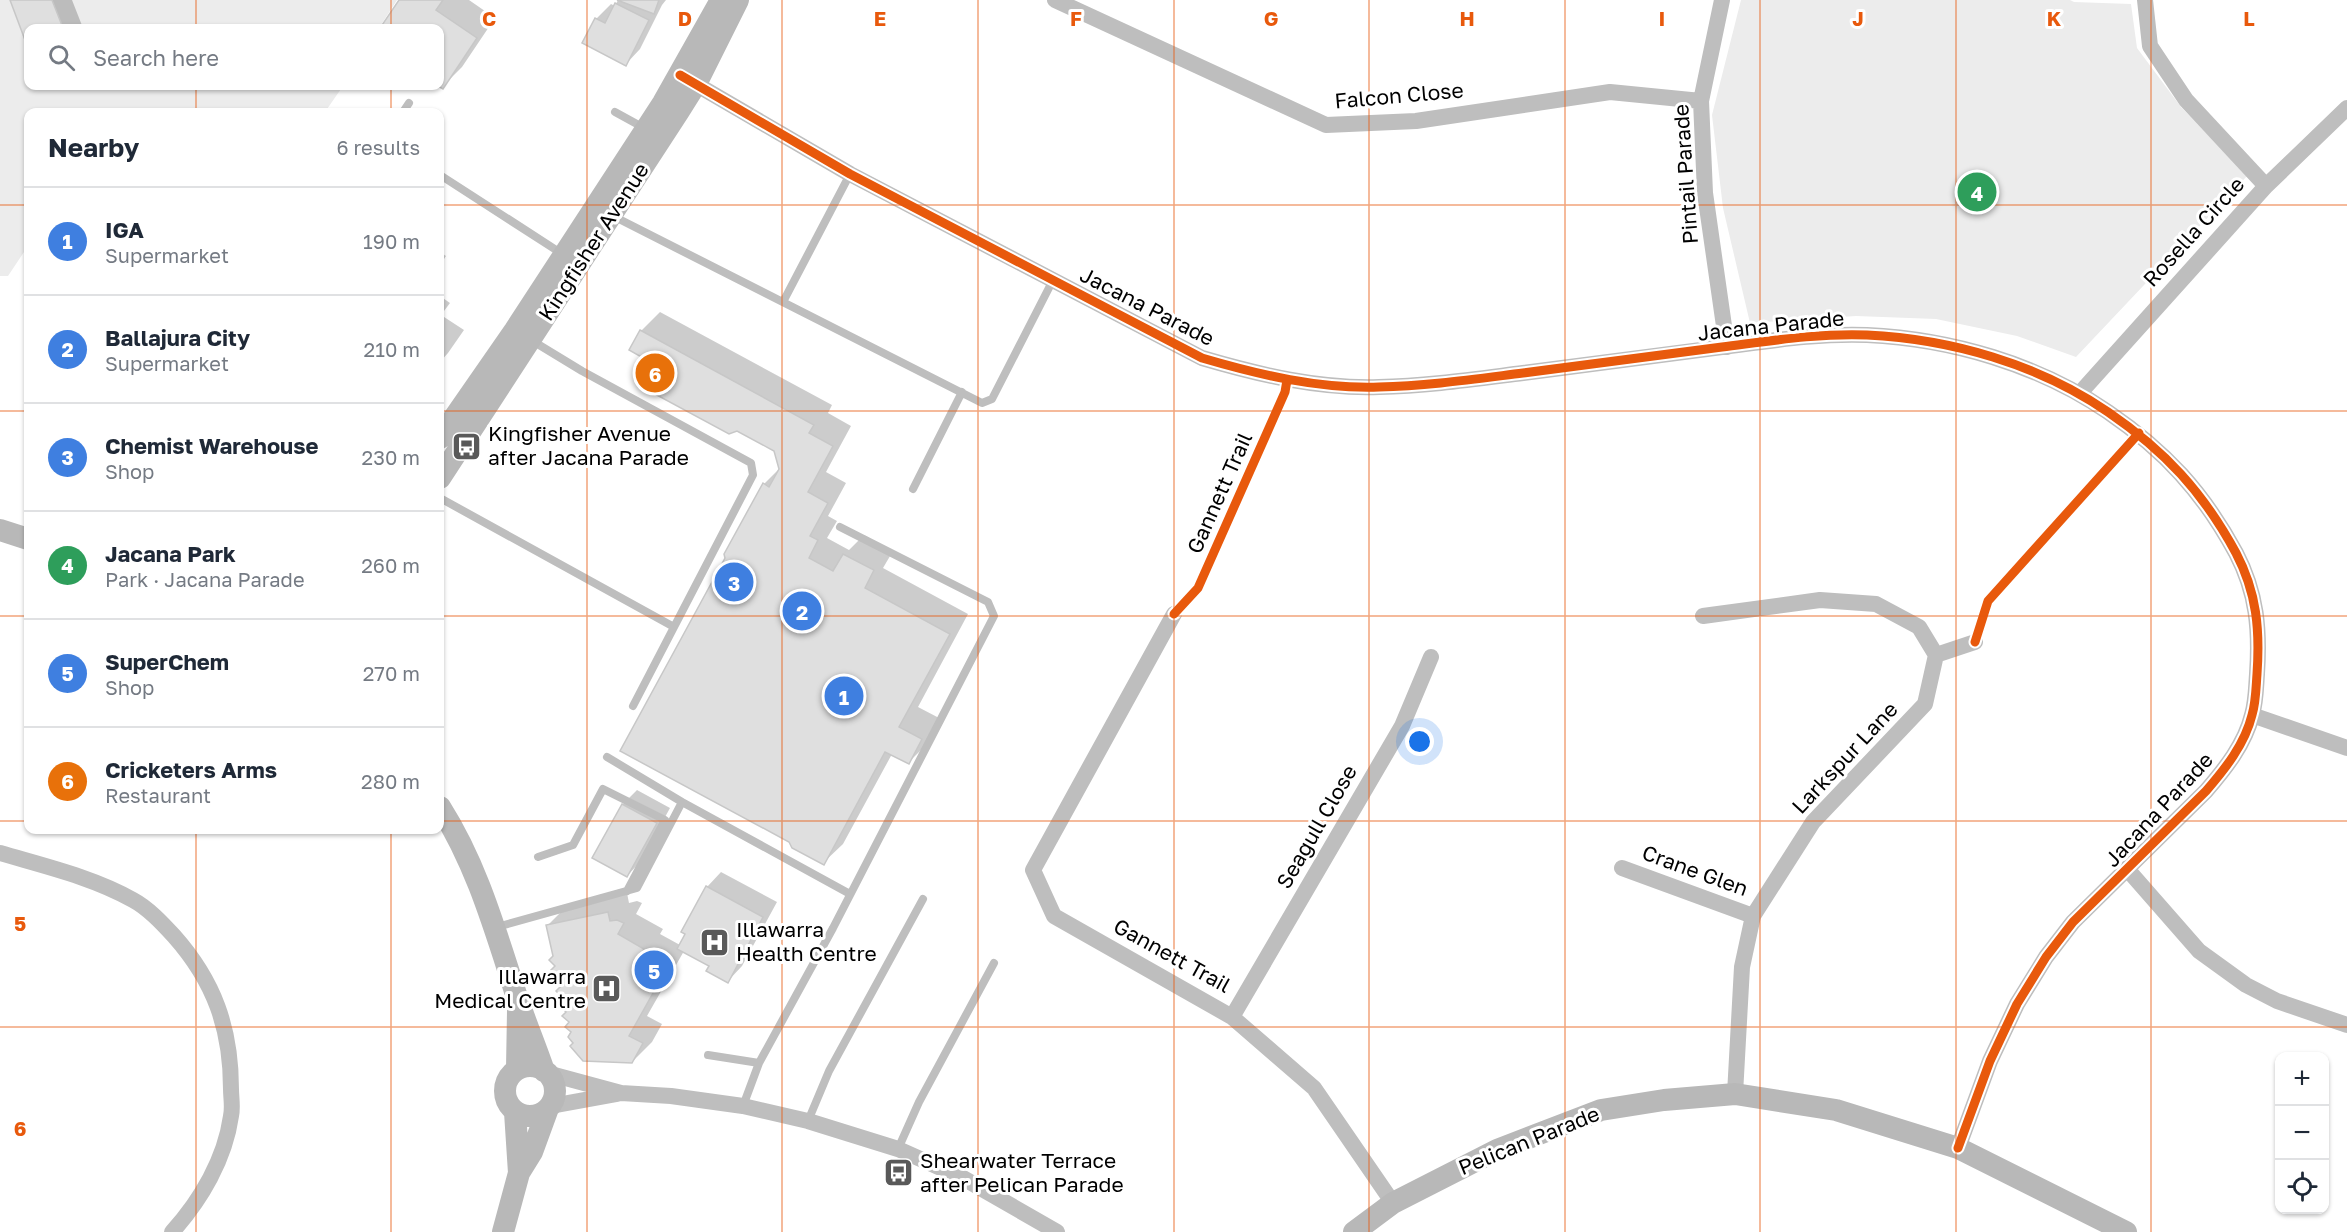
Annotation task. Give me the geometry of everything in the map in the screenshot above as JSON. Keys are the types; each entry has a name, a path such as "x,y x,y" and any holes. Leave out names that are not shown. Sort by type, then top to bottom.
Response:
{"street":[{"name":"Kingfisher Avenue","path":"688,80 721,0"},
{"name":"Kingfisher Avenue","path":"444,471 523,335 738,0"},
{"name":"Falcon Close","path":"1055,0 1326,125 1416,120 1610,92 1701,101"},
{"name":"Pintail Parade","path":"1722,0 1701,101 1705,193 1727,347"},
{"path":"2145,0 2150,46 2186,100 2266,186"},
{"name":"Jacana Parade","path":"688,80 850,174 1202,358 1287,380 1376,388 1443,383 1803,337 1866,335 1941,343 2024,367 2080,393 2139,433 2178,469 2208,507 2235,552 2253,597 2258,617 2260,640 2252,715 2226,768 2128,870 2073,922 2046,957 2017,1004 1990,1061 1958,1148"},
{"name":"Rosella Circle","path":"2080,393 2266,186 2347,108"},
{"name":"Kingfisher Avenue","path":"444,433 523,335"},
{"path":"0,530 24,538"},
{"path":"1703,616 1820,600 1876,604 1919,627 1936,655 1975,642"},
{"name":"Gannett Trail","path":"1174,614 1033,870 1054,916 1232,1017 1314,1088 1393,1203"},
{"name":"Larkspur Lane","path":"1735,1094 1742,967 1753,916 1813,822 1925,704 1936,655"},
{"name":"Seagull Close","path":"1232,1017 1402,726 1431,657"},
{"path":"2252,715 2347,748"},
{"path":"444,814 468,858 495,928 518,1000 546,1072 554,1083 555,1095 532,1152 519,1173 503,1232"},
{"path":"0,853 94,882 134,900 163,923 188,952 208,981 223,1020 231,1067 232,1116 220,1158 193,1209 172,1232"},
{"name":"Crane Glen","path":"1622,868 1753,916"},
{"path":"2128,870 2199,951 2246,985 2277,1001 2347,1025"},
{"path":"517,1070 518,1000"},
{"path":"621,1093 549,1108 537,1116 525,1116 515,1112 504,1094 507,1080 517,1070 531,1066 621,1093 671,1096 743,1106 808,1121 898,1149 963,1178 1057,1232"},
{"name":"Pelican Parade","path":"1354,1232 1393,1203 1497,1150 1601,1110 1664,1100 1735,1094 1836,1110 1958,1148 2125,1232"},
{"path":"515,1112 519,1173"}],"lane":[{"path":"406,108 409,103"},
{"path":"615,112 653,134"},
{"path":"783,302 850,174"},
{"path":"444,178 571,260"},
{"path":"603,211 981,403 992,399 1053,280"},
{"path":"523,335 582,371 750,463 753,475 633,706"},
{"path":"913,489 962,392"},
{"path":"444,500 674,627"},
{"path":"743,1106 759,1063 850,894 994,616 988,602 840,527"},
{"path":"607,757 682,802 850,894"},
{"path":"538,857 573,844 603,789 665,820 627,891"},
{"path":"495,928 637,888 682,802"},
{"path":"808,1121 829,1071 923,899"},
{"path":"898,1149 919,1102 994,963"},
{"path":"708,1055 759,1063"}],"shaded area":[{"path":"0,0 397,0 382,24 24,24 24,90 340,90 328,108 24,108 24,252 8,276 0,276"},
{"path":"1741,0 2070,0 2131,4 2137,48 2181,107 2247,176 2076,357 2017,336 1936,319 1856,316 1750,323 1723,208 1712,115"}],"building":[{"path":"10,0 52,0 61,24 24,24 24,37"},
{"path":"399,0 443,0 436,10 477,38 444,88 444,24 383,24"},
{"path":"617,0 659,0 654,14"},
{"path":"615,3 649,20 626,66 582,43 595,18 605,23"},
{"path":"640,330 814,425 809,433 833,446 808,492 828,503 810,536 818,540 809,558 833,571 843,554 874,570 865,588 950,634 899,727 922,739 909,764 885,752 824,865 792,848 789,842 620,751 763,483 769,487 779,469 774,451 737,431 729,434 640,386 637,374 645,359 629,350"},
{"path":"622,804 657,823 627,877 592,858"},
{"name":"Illawarra Health Centre","path":"706,886 763,917 728,983 706,971 709,966 677,949 685,934 681,932"},
{"name":"Illawarra Medical Centre","path":"608,912 610,921 617,920 624,923 618,934 644,949 641,954 667,968 629,1036 643,1043 632,1063 583,1061 570,1046 573,1043 568,1037 571,1032 565,1027 569,1022 562,1016 566,1012 559,1005 565,1000 556,991 561,986 553,980 558,976 551,970 555,966 549,960 553,956 546,925"}],"cycle path":[{"path":"680,75 850,174 1202,358 1246,370 1290,380 1334,386 1397,386 1469,380 1794,338 1831,335 1899,337 1962,348 2053,380 2108,412 2147,442 2181,474 2210,511 2236,553 2249,583 2256,612 2258,642 2252,715 2245,736 2213,783 2073,922 2046,957 2017,1004 1990,1061 1958,1148"},
{"path":"1174,614 1198,588 1285,392 1287,380"},
{"path":"1975,642 1988,601 2139,433"}],"place":[{"name":"Jacana Park","path":"1977,192"},
{"name":"Cricketers Arms","path":"655,373"},
{"name":"Kingfisher Avenue after Jacana Parade","path":"467,446"},
{"name":"Chemist Warehouse","path":"734,582"},
{"name":"Ballajura City","path":"802,611"},
{"name":"IGA","path":"844,696"},
{"name":"Illawarra Health Centre","path":"715,942"},
{"name":"SuperChem","path":"654,970"},
{"name":"Illawarra Medical Centre","path":"607,989"},
{"name":"Shearwater Terrace after Pelican Parade","path":"899,1173"}]}
